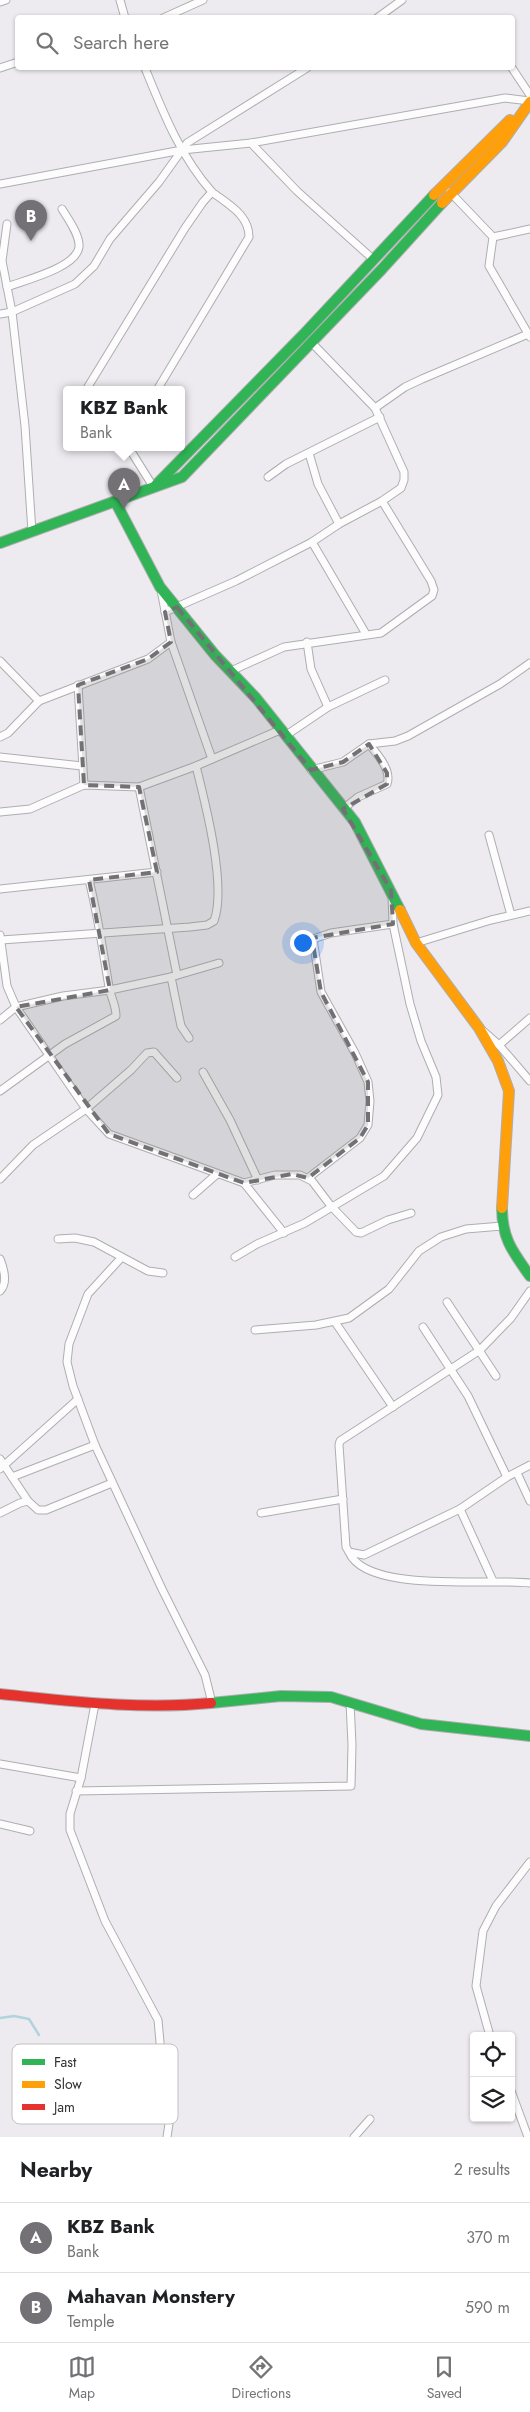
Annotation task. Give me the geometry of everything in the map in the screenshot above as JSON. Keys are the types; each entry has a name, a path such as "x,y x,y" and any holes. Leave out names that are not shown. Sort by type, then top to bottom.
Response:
{"main road":[{"path":"154,488 304,334 444,184 530,102"},
{"path":"0,543 116,503 182,477 312,343 451,193 502,142 530,102"},
{"path":"116,503 160,587 214,655 231,671 354,822 391,890 416,943 479,1028 498,1061 508,1091 502,1226 508,1245 530,1276"},
{"path":"0,1694 95,1704 169,1706 290,1695 321,1696 350,1702 419,1724 501,1730 530,1736"}],"street":[{"path":"0,2 6,0"},
{"path":"120,0 125,15"},
{"path":"170,15 202,0"},
{"path":"381,15 402,0"},
{"path":"0,68 15,63"},
{"path":"146,70 182,150 197,175 212,192 243,216 249,226 249,238 159,386"},
{"path":"0,314 12,312 75,284 94,266 110,239 159,182 187,143 303,70"},
{"path":"513,70 530,95"},
{"path":"0,184 182,150 251,143 505,98 530,102"},
{"path":"251,143 296,191 382,269"},
{"path":"375,408 422,379 529,336 489,266 492,237 444,184"},
{"path":"88,386 185,228 212,192"},
{"path":"7,287 63,266 74,257 79,247 77,235 62,209"},
{"path":"7,224 2,261 12,312 25,426 32,532"},
{"path":"492,237 530,229"},
{"path":"165,612 236,581 312,542 339,524 382,501 400,488 404,480 404,472 375,408 304,334"},
{"path":"268,477 286,464 380,417"},
{"path":"131,451 154,488"},
{"path":"309,453 318,484 339,524"},
{"path":"231,671 284,647 307,642 380,633 432,596 434,590 382,501"},
{"path":"312,542 366,634"},
{"path":"160,587 171,642 212,759"},
{"path":"0,737 8,732 39,700 148,659 171,642"},
{"path":"307,642 311,669 328,707"},
{"path":"0,661 39,700"},
{"path":"311,770 342,762 370,744 394,741 408,736 500,684 530,663"},
{"path":"0,812 30,809 84,785 139,787 282,733 328,707 385,680"},
{"path":"78,685 84,785"},
{"path":"343,809 358,798 387,784 387,772 370,744"},
{"path":"0,757 82,766"},
{"path":"196,766 204,798 216,875 216,915 214,921 207,925 0,938 7,986 16,1007 86,1109 109,1134 217,1174 244,1182 292,1174 308,1178 353,1230 361,1233 388,1220 411,1213"},
{"path":"139,787 168,928 181,1026 189,1038"},
{"path":"489,835 511,915"},
{"path":"0,889 157,872"},
{"path":"0,1091 65,1044 116,1016 116,1006 110,990 102,932 89,880"},
{"path":"235,1256 305,1223 384,1176 417,1138 438,1095 436,1077 420,1042 410,1004 394,924 391,890"},
{"path":"416,943 530,911"},
{"path":"308,1178 360,1138 368,1125 370,1102 368,1082 355,1053 321,992 313,939 331,933 394,924"},
{"path":"0,1020 16,1007 63,996 110,990 174,976 219,963"},
{"path":"0,981 7,986"},
{"path":"499,1045 530,1018"},
{"path":"479,1028 499,1045 530,1081"},
{"path":"0,1179 33,1145 86,1109 150,1052 154,1052 177,1078"},
{"path":"203,1072 230,1120 258,1180"},
{"path":"193,1195 217,1174"},
{"path":"244,1182 284,1233"},
{"path":"255,1330 335,1322 349,1318 389,1289 419,1251 441,1237 466,1229 502,1226"},
{"path":"58,1238 75,1238 94,1242 148,1271 163,1273"},
{"path":"121,1258 88,1294 69,1344 67,1362 78,1399 112,1483 205,1675 212,1703"},
{"path":"0,1259 5,1284 0,1291"},
{"path":"530,1291 511,1318 480,1350 340,1441 339,1445 346,1547 355,1563 365,1570 394,1577 452,1583 493,1581 530,1583"},
{"path":"446,1302 496,1376"},
{"path":"335,1322 393,1407"},
{"path":"423,1327 468,1396 507,1477"},
{"path":"2,1468 78,1399"},
{"path":"12,1477 96,1445"},
{"path":"0,1459 2,1468 12,1477 28,1501 38,1510 46,1510 112,1483"},
{"path":"349,1552 364,1555 460,1510 507,1477 530,1465"},
{"path":"517,1473 530,1501"},
{"path":"262,1513 343,1499"},
{"path":"0,1513 28,1501"},
{"path":"460,1510 493,1581"},
{"path":"76,1791 351,1786 350,1702"},
{"path":"95,1704 81,1778 70,1814 70,1830 105,1922 158,2020 160,2044"},
{"path":"0,1764 81,1778"},
{"path":"0,1824 30,1832"},
{"path":"489,2032 476,1986 484,1931 496,1906 530,1862"},
{"path":"515,2102 528,2137"},
{"path":"354,2137 370,2119"},
{"path":"167,2137 169,2124"}],"highlighted area":[{"path":"177,607 311,770 343,762 369,744 387,773 387,784 343,809 391,890 393,924 312,938 321,992 368,1082 368,1125 360,1138 308,1178 292,1174 244,1183 109,1134 16,1007 110,990 89,880 157,872 139,787 84,785 78,685 148,659 171,642 165,612"}],"waterway":[{"path":"0,2018 14,2016 29,2019 39,2035"}],"traffic: fast":[{"path":"156,485 304,334 434,195"},
{"path":"0,543 182,477 382,269 442,203"},
{"path":"116,503 160,587 215,655 256,698 355,822 400,910"},
{"path":"502,1208 506,1237 530,1276"},
{"path":"211,1703 281,1696 331,1697 421,1724 530,1736"}],"traffic: slow":[{"path":"442,203 502,142 530,102"},
{"path":"434,195 510,120"},
{"path":"400,910 416,943 479,1028 498,1061 509,1091 502,1208"}],"traffic: jam":[{"path":"0,1694 131,1705 158,1706 211,1703"}],"place":[{"name":"Mahavan Monstery","path":"31,241"},
{"name":"KBZ Bank","path":"124,509"}]}
